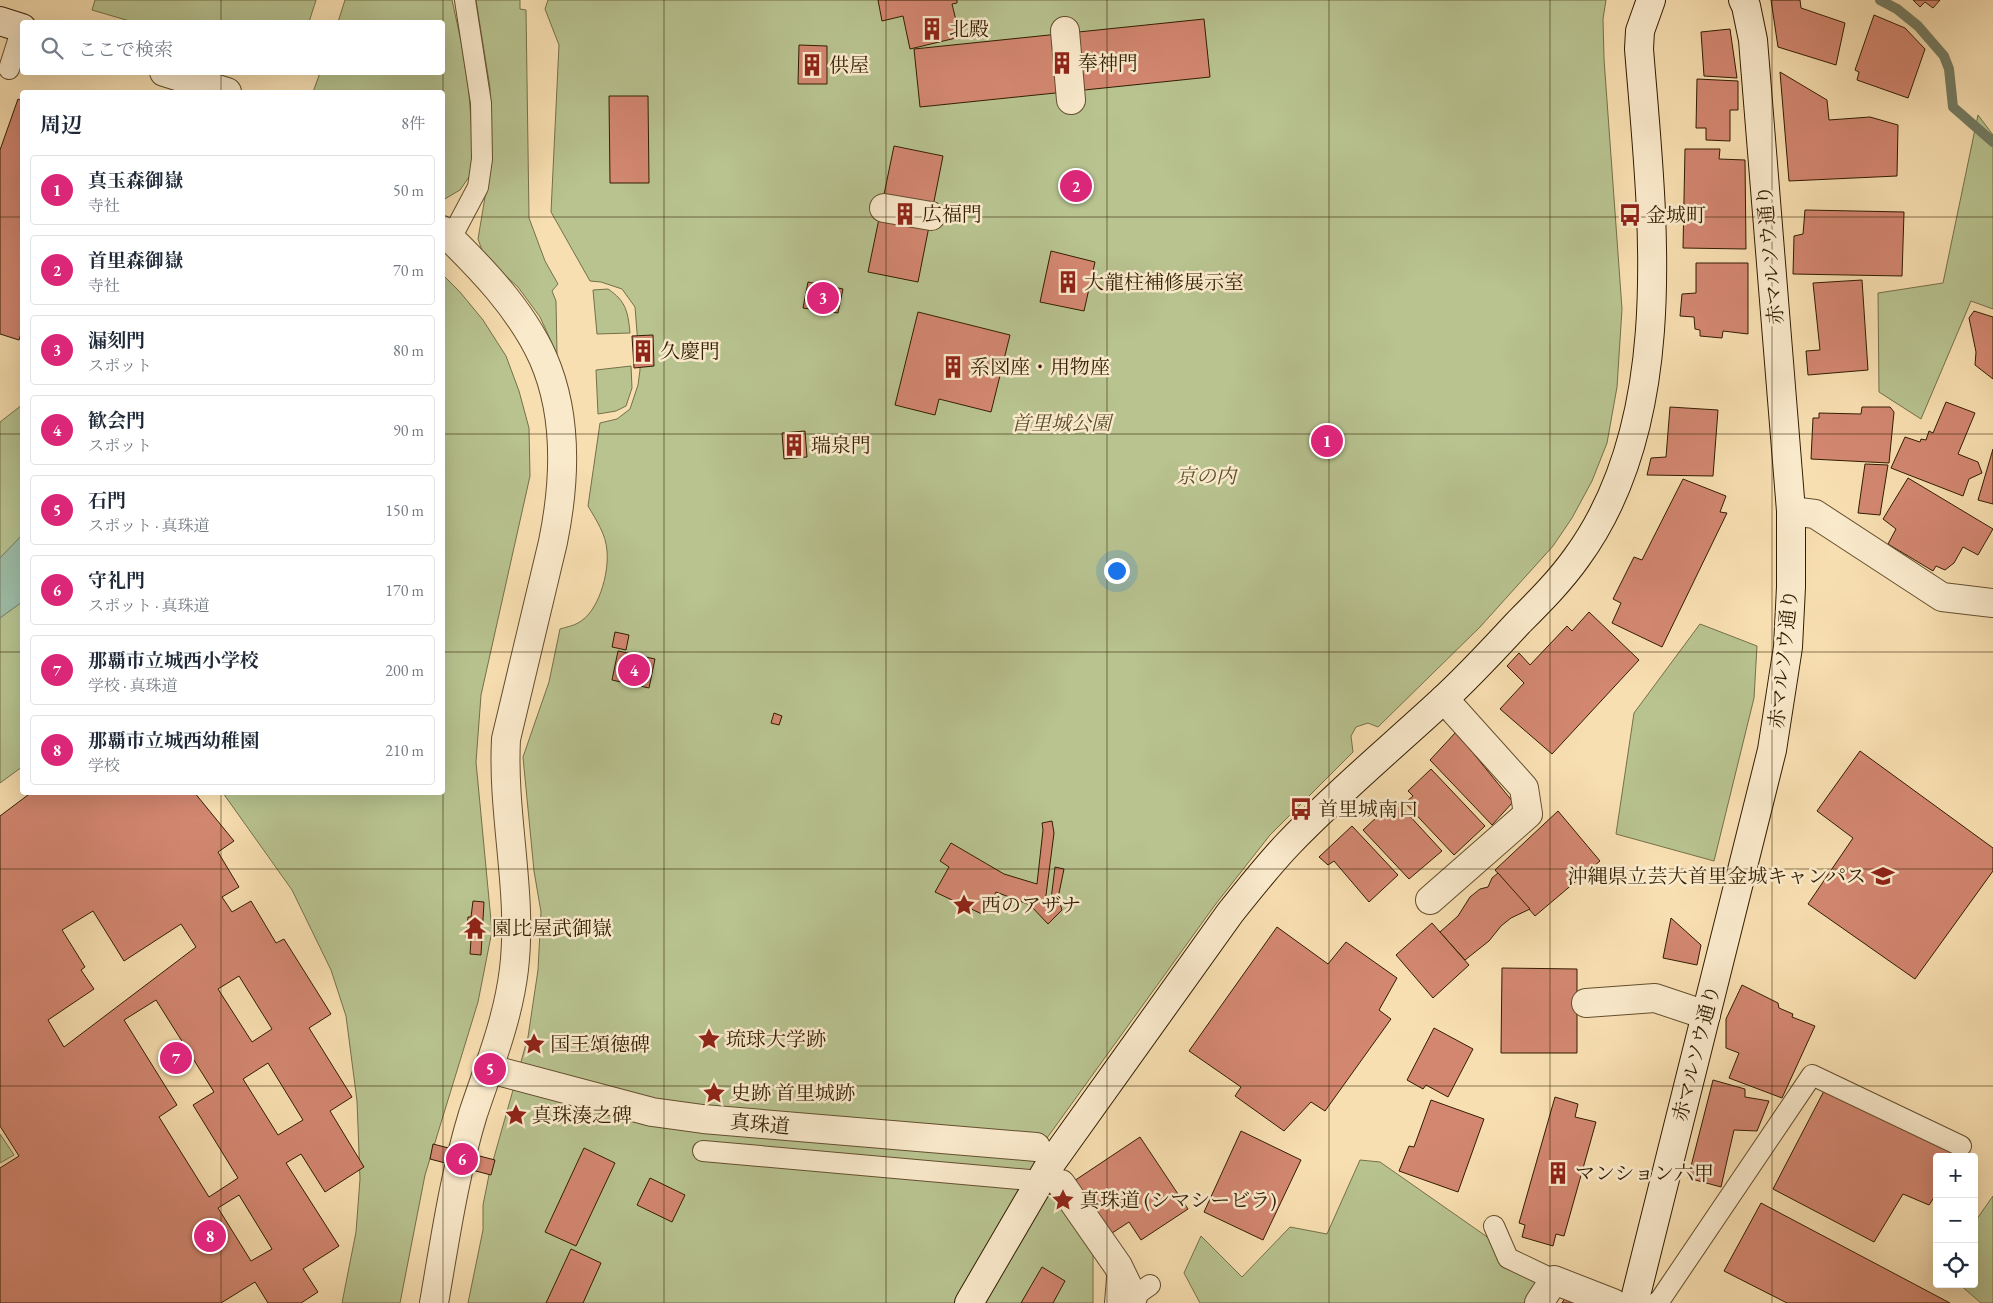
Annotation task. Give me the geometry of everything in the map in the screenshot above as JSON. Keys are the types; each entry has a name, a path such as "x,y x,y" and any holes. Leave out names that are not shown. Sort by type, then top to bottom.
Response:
{"street":[{"path":"1133,1295 1118,1266 1051,1182 1049,1166 1230,914 1259,877 1287,844 1444,699 1536,604 1577,558 1609,503 1623,470 1634,436 1643,394 1651,310 1650,203 1639,49 1640,31 1651,0"},
{"name":"赤マルソウ通り","path":"1634,1303 1770,757 1778,718 1789,626 1791,511 1753,40 1743,0"},
{"path":"0,21 20,27"},
{"path":"1065,31 1071,100"},
{"path":"173,75 221,90"},
{"path":"884,208 931,216"},
{"path":"434,1303 461,1160 473,1114 503,1028 510,998 516,936 515,892 505,770 506,739 546,574 559,513 561,484 560,432 552,383 543,359 532,338 505,298 447,234"},
{"path":"1791,511 1815,514 1942,597 1993,604"},
{"path":"1430,900 1528,814 1524,788 1444,699"},
{"path":"1586,1003 1655,998 1706,1015"},
{"name":"真珠道","path":"490,1069 652,1112 703,1119 1036,1147"},
{"path":"969,1303 1051,1182"},
{"path":"1539,1303 1554,1280 1613,1303"}],"lane":[{"path":"447,234 478,187 482,159 481,103 465,0"},
{"path":"8,69 20,34"},
{"path":"1656,1303 1660,1300 1812,1075 1961,1146"},
{"path":"703,1151 1051,1182"},
{"path":"1494,1226 1508,1258 1554,1280"}],"green space":[{"path":"95,0 316,0 310,20 126,20 92,10"},
{"path":"345,0 452,0 467,68 473,145 471,174 460,190 445,199 445,90 314,90 319,75 445,75 445,20 339,20"},
{"path":"476,0 520,0 520,9 526,10 529,218 545,261 558,284 552,291 556,301 557,354 540,317 518,287 484,256 478,239 491,161 490,88"},
{"name":"首里城公園","path":"548,0 1606,0 1603,19 1604,59 1622,309 1617,387 1607,443 1592,481 1572,518 1553,546 1480,627 1378,727 1368,723 1356,727 1351,736 1353,752 1270,835 1215,905 1034,1156 1093,1252 1093,1303 468,1303 483,1230 483,1205 489,1175 528,1037 538,970 541,912 534,871 523,757 549,682 560,629 576,624 585,618 592,610 601,591 606,570 607,551 600,527 588,506 600,423 617,419 630,409 638,385 640,370 635,307 622,289 601,282 590,281 551,212 559,45 545,9"},
{"path":"1978,115 1993,135 1993,309 1971,301 1921,419 1879,392 1878,293 1943,283"},
{"path":"445,277 483,320 506,356 519,391 529,428 530,476 481,695 476,762 492,931 478,1002 425,1175 400,1303 342,1303 356,1232 360,1179 357,1101 346,1016 331,970 292,890 224,795 445,795"},
{"path":"608,289 619,298 625,308 630,333 597,334 593,290"},
{"path":"631,366 632,388 626,406 616,411 598,414 596,370"},
{"path":"20,407 20,768 0,783 0,422"},
{"path":"1700,624 1757,646 1754,698 1714,861 1616,834 1634,713"},
{"path":"0,1134 14,1155 0,1163"},
{"path":"1360,1160 1380,1162 1546,1278 1530,1303 1200,1303 1184,1273 1201,1236 1242,1277 1290,1227 1327,1234"},
{"path":"1993,1196 1993,1303 1981,1303 1964,1288 1978,1288 1978,1217"}],"shaded area":[{"path":"20,537 20,603 0,618 0,558"}],"building":[{"name":"北殿","path":"878,0 957,0 957,3 952,4 960,37 910,49 903,16 882,21"},
{"path":"1771,0 1800,0 1801,8 1845,23 1836,65 1778,47"},
{"path":"1913,0 1940,0 1933,8 1925,2 1920,7"},
{"path":"1874,15 1905,28 1925,49 1908,98 1857,80 1859,72 1855,70"},
{"name":"奉神門","path":"1204,19 1210,77 920,107 914,49"},
{"path":"1730,29 1737,78 1704,76 1701,32"},
{"name":"供屋","path":"799,45 827,46 827,84 798,84"},
{"path":"1780,72 1827,100 1829,120 1870,117 1898,125 1897,176 1789,181"},
{"path":"1697,79 1738,81 1738,110 1730,110 1730,141 1706,140 1706,128 1696,128"},
{"path":"609,96 648,96 649,183 610,183"},
{"path":"18,99 20,100 19,340 0,334 0,150"},
{"name":"広福門","path":"894,146 943,156 918,282 868,272"},
{"path":"1685,149 1720,149 1719,159 1745,160 1746,249 1683,248"},
{"path":"1805,210 1904,212 1902,276 1793,274 1794,236 1803,234"},
{"name":"大龍柱補修展示室","path":"1051,251 1095,262 1084,311 1040,302"},
{"path":"1696,263 1748,263 1748,334 1723,331 1722,338 1700,336 1700,330 1695,329 1694,317 1680,316 1682,294 1696,293"},
{"path":"1862,280 1868,370 1808,375 1806,351 1820,350 1813,283"},
{"path":"808,282 843,289 838,313 803,308"},
{"path":"1974,311 1993,317 1993,379 1975,365 1976,352 1969,318"},
{"name":"系図座・用物座","path":"918,312 1010,335 991,412 939,399 935,415 895,405"},
{"name":"久慶門","path":"653,335 654,366 634,368 632,336"},
{"path":"1946,402 1975,413 1958,454 1978,462 1982,473 1969,479 1963,496 1891,468 1905,437 1920,442 1921,439 1926,440 1929,431 1933,433"},
{"path":"1670,407 1718,410 1713,476 1647,475 1651,458 1666,457"},
{"path":"1862,407 1890,407 1894,412 1889,463 1811,459 1813,418 1819,418 1819,413 1861,414"},
{"name":"瑞泉門","path":"805,431 807,457 784,459 782,433"},
{"path":"1993,449 1993,504 1978,500"},
{"path":"1865,464 1888,465 1880,515 1858,513"},
{"path":"1908,478 1993,529 1978,555 1963,547 1954,563 1945,570 1936,566 1933,571 1888,544 1896,529 1883,519"},
{"path":"1683,479 1726,496 1720,512 1727,513 1662,647 1612,623 1621,603 1613,599 1634,557 1642,560"},
{"path":"1589,612 1639,660 1552,754 1500,709 1524,683 1507,666 1519,653 1530,665 1567,626 1572,631"},
{"path":"615,632 629,635 626,650 612,647"},
{"path":"618,651 655,659 649,688 612,680"},
{"path":"774,713 782,716 779,725 771,723"},
{"path":"1456,732 1513,802 1492,825 1430,760"},
{"path":"1860,751 1993,848 1993,871 1915,979 1808,904 1853,838 1817,811"},
{"path":"1431,769 1485,826 1454,855 1405,803 1413,796 1408,791"},
{"path":"28,795 196,795 234,841 218,852 239,887 222,897 232,912 251,901 276,943 284,939 331,1014 309,1028 352,1097 330,1111 364,1167 325,1192 301,1154 286,1163 339,1246 303,1269 318,1292 301,1303 268,1303 255,1282 221,1303 0,1303 0,1168 19,1156 0,1126 0,816","holes":["93,911 124,961 181,924 196,947 64,1047 48,1020 94,989 81,970 85,967 62,930","239,976 272,1029 252,1042 218,989","156,1000 214,1092 193,1105 238,1178 209,1197 159,1117 177,1105 124,1020","268,1063 303,1120 278,1135 243,1079","239,1195 272,1249 251,1261 218,1208"]},
{"path":"1395,800 1442,851 1409,879 1363,830"},
{"path":"1558,811 1600,861 1535,916 1495,870"},
{"path":"1052,821 1054,833 1045,903 1050,908 1055,867 1064,869 1058,898 1062,910 1048,924 1030,905 996,892 984,915 935,892 949,867 940,861 951,843 1004,874 1037,884 1043,830 1042,823"},
{"path":"1352,826 1398,875 1369,902 1334,861 1328,865 1319,857"},
{"path":"1498,873 1530,909 1511,918 1501,926 1489,941 1465,960 1440,932 1458,916 1470,897 1480,889 1488,887 1492,878"},
{"name":"園比屋武御嶽","path":"473,901 484,902 481,955 470,954 471,940 466,938 468,917 471,917"},
{"path":"1671,918 1701,945 1697,965 1663,958"},
{"path":"1432,923 1469,965 1433,998 1396,955"},
{"path":"1277,927 1328,964 1346,942 1397,978 1379,1010 1391,1019 1325,1111 1311,1102 1284,1131 1235,1096 1241,1087 1189,1051"},
{"path":"1502,968 1577,969 1577,1053 1501,1053"},
{"path":"1742,985 1778,1003 1779,1008 1793,1014 1792,1017 1815,1026 1782,1098 1729,1078 1739,1053 1726,1048 1726,1019"},
{"path":"1434,1028 1473,1049 1448,1097 1426,1085 1423,1089 1407,1080"},
{"path":"1713,1080 1745,1089 1745,1097 1769,1101 1757,1131 1734,1130 1721,1187 1688,1178"},
{"path":"1825,1089 1957,1153 1933,1153 1933,1199 1929,1205 1903,1194 1874,1242 1773,1189"},
{"name":"マンション六甲","path":"1555,1097 1578,1104 1575,1117 1596,1122 1564,1236 1556,1234 1553,1246 1522,1237 1525,1225 1519,1223"},
{"path":"1431,1100 1484,1119 1458,1192 1399,1171 1409,1146 1414,1147"},
{"path":"1241,1131 1301,1160 1263,1240 1204,1212"},
{"path":"1140,1137 1188,1209 1141,1240 1129,1222 1109,1235 1074,1181"},
{"path":"433,1144 495,1160 491,1175 430,1159"},
{"path":"584,1148 615,1163 576,1246 545,1232"},
{"path":"650,1178 685,1195 672,1222 637,1205"},
{"path":"1761,1203 1950,1303 1787,1303 1724,1271"},
{"path":"571,1249 601,1263 583,1303 546,1303"},
{"path":"1042,1267 1065,1281 1053,1303 1021,1303"},
{"path":"1565,1298 1574,1303 1562,1303"}],"waterway":[{"path":"1880,0 1897,9 1918,26 1944,56 1949,69 1953,107 1993,142"}],"place":[{"name":"北殿","path":"932,29"},
{"name":"奉神門","path":"1062,63"},
{"name":"供屋","path":"812,65"},
{"name":"首里森御嶽","path":"1076,186"},
{"name":"広福門","path":"905,214"},
{"name":"金城町","path":"1630,215"},
{"name":"大龍柱補修展示室","path":"1068,282"},
{"name":"漏刻門","path":"823,298"},
{"name":"久慶門","path":"643,351"},
{"name":"系図座・用物座","path":"953,367"},
{"name":"真玉森御嶽","path":"1327,441"},
{"name":"瑞泉門","path":"794,445"},
{"name":"歓会門","path":"634,670"},
{"name":"首里城南口","path":"1301,809"},
{"name":"沖縄県立芸大首里金城キャンパス","path":"1883,876"},
{"name":"西のアザナ","path":"964,905"},
{"name":"園比屋武御嶽","path":"475,928"},
{"name":"琉球大学跡","path":"709,1039"},
{"name":"国王頌徳碑","path":"534,1044"},
{"name":"那覇市立城西小学校","path":"176,1058"},
{"name":"石門","path":"490,1069"},
{"name":"史跡 首里城跡","path":"714,1093"},
{"name":"真珠湊之碑","path":"516,1115"},
{"name":"守礼門","path":"462,1159"},
{"name":"マンション六甲","path":"1558,1173"},
{"name":"真珠道 (シマシービラ)","path":"1063,1200"},
{"name":"那覇市立城西幼稚園","path":"210,1236"}],"park label":[{"name":"京の内","path":"1206,476"}]}
